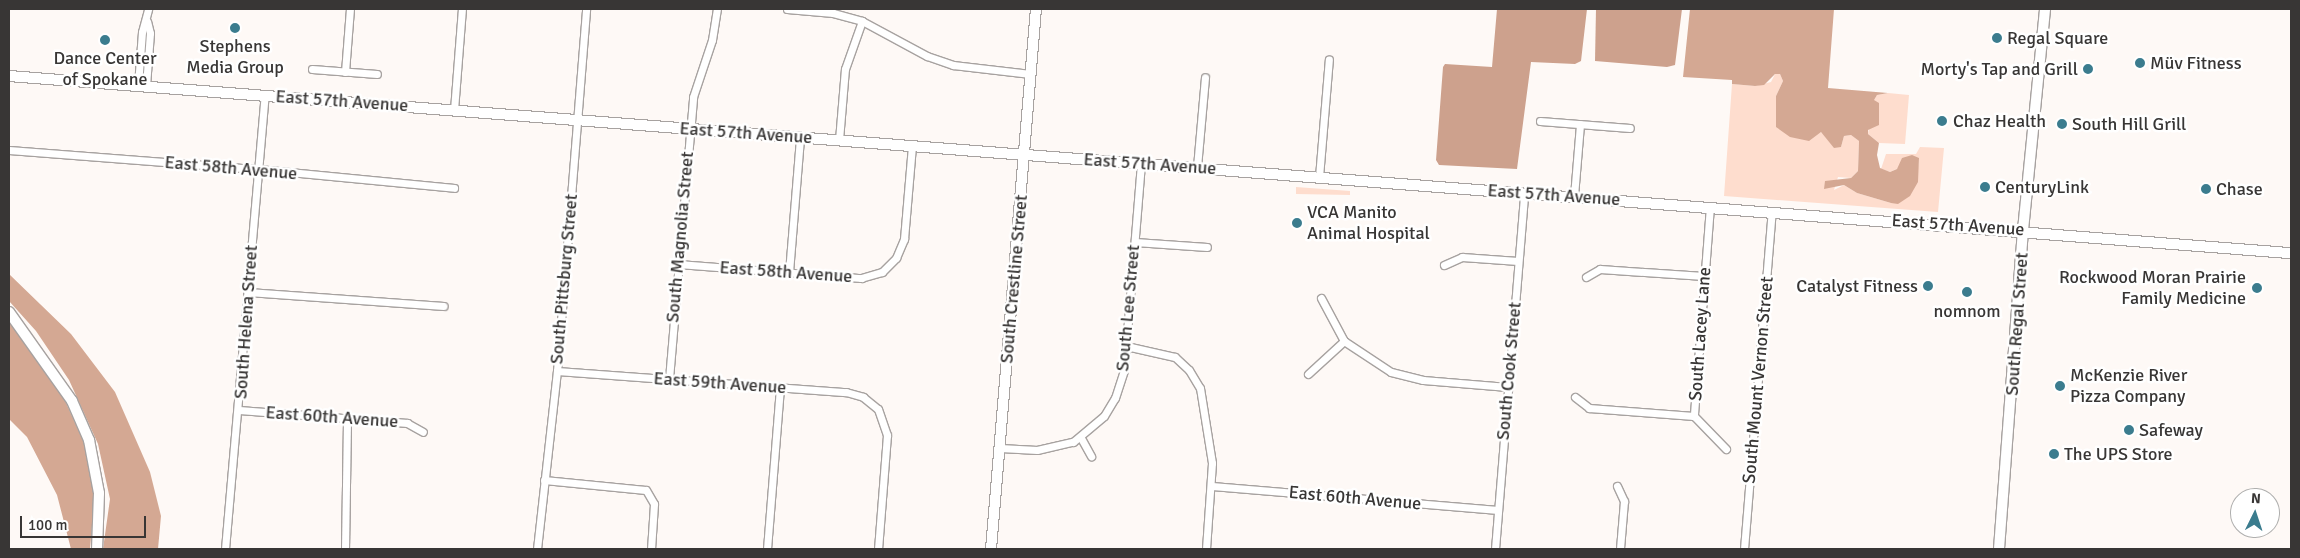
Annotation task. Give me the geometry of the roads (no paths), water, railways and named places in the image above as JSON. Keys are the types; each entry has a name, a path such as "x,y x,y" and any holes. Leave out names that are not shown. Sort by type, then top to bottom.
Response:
{"main road":[{"name":"South Crestline Street","path":"991,549 1036,9"},
{"name":"South Regal Street","path":"1999,549 2023,230 2045,9"},
{"name":"East 57th Avenue","path":"9,76 2023,230 2291,253"},
{"path":"9,312 68,395 89,440 99,493 97,549"}],"street":[{"path":"142,86 142,32 147,20 148,9"},
{"path":"345,72 350,9"},
{"path":"454,110 462,9"},
{"name":"South Pittsburg Street","path":"537,549 556,371 586,9"},
{"name":"South Magnolia Street","path":"669,379 692,97 712,40 717,9"},
{"path":"787,9 833,13 862,21 940,61 984,70 1030,74"},
{"path":"838,140 845,69 862,21"},
{"path":"1319,177 1329,59"},
{"path":"312,69 376,74"},
{"path":"1197,167 1205,77"},
{"name":"South Helena Street","path":"225,549 239,410 265,95"},
{"path":"1540,121 1630,128"},
{"path":"1574,196 1580,124"},
{"path":"789,272 800,137"},
{"name":"East 58th Avenue","path":"678,264 861,278 875,275 890,266 904,238 912,145"},
{"name":"East 58th Avenue","path":"9,150 258,169 454,188"},
{"name":"South Lee Street","path":"1000,448 1044,450 1081,438 1104,416 1115,398 1122,379 1126,346 1141,163"},
{"name":"South Cook Street","path":"1495,549 1524,192"},
{"name":"South Lacey Lane","path":"1710,206 1694,416 1726,449"},
{"name":"South Mount Vernon Street","path":"1744,549 1772,211"},
{"path":"1134,242 1207,247"},
{"path":"1444,265 1462,257 1518,261"},
{"path":"1586,277 1600,269 1704,276"},
{"path":"248,292 444,306"},
{"path":"1321,298 1344,341 1369,360 1405,377 1508,387"},
{"path":"1308,374 1344,341"},
{"path":"1126,346 1175,357 1193,376 1200,388 1212,486 1206,549"},
{"name":"East 59th Avenue","path":"556,371 855,394 878,409 887,434 878,549"},
{"path":"767,549 780,388"},
{"path":"1575,397 1589,408 1694,416"},
{"name":"East 60th Avenue","path":"239,410 407,423 423,432"},
{"path":"344,549 347,419"},
{"path":"1081,438 1091,456"},
{"path":"544,480 640,488 651,494 655,511 651,549"},
{"name":"East 60th Avenue","path":"1212,486 1498,510"},
{"path":"1617,486 1624,501 1620,549"}],"place":[{"name":"Stephens Media Group","path":"235,28"},
{"name":"Regal Square","path":"1997,38"},
{"name":"Dance Center of Spokane","path":"105,40"},
{"name":"Müv Fitness","path":"2140,63"},
{"name":"Morty's Tap and Grill","path":"2088,69"},
{"name":"Chaz Health","path":"1942,121"},
{"name":"South Hill Grill","path":"2062,124"},
{"name":"CenturyLink","path":"1985,187"},
{"name":"Chase","path":"2206,189"},
{"name":"VCA Manito Animal Hospital","path":"1297,223"},
{"name":"Catalyst Fitness","path":"1928,286"},
{"name":"Rockwood Moran Prairie Family Medicine","path":"2257,288"},
{"name":"nomnom","path":"1967,292"},
{"name":"McKenzie River Pizza Company","path":"2060,386"},
{"name":"Safeway","path":"2129,430"},
{"name":"The UPS Store","path":"2054,454"}]}
